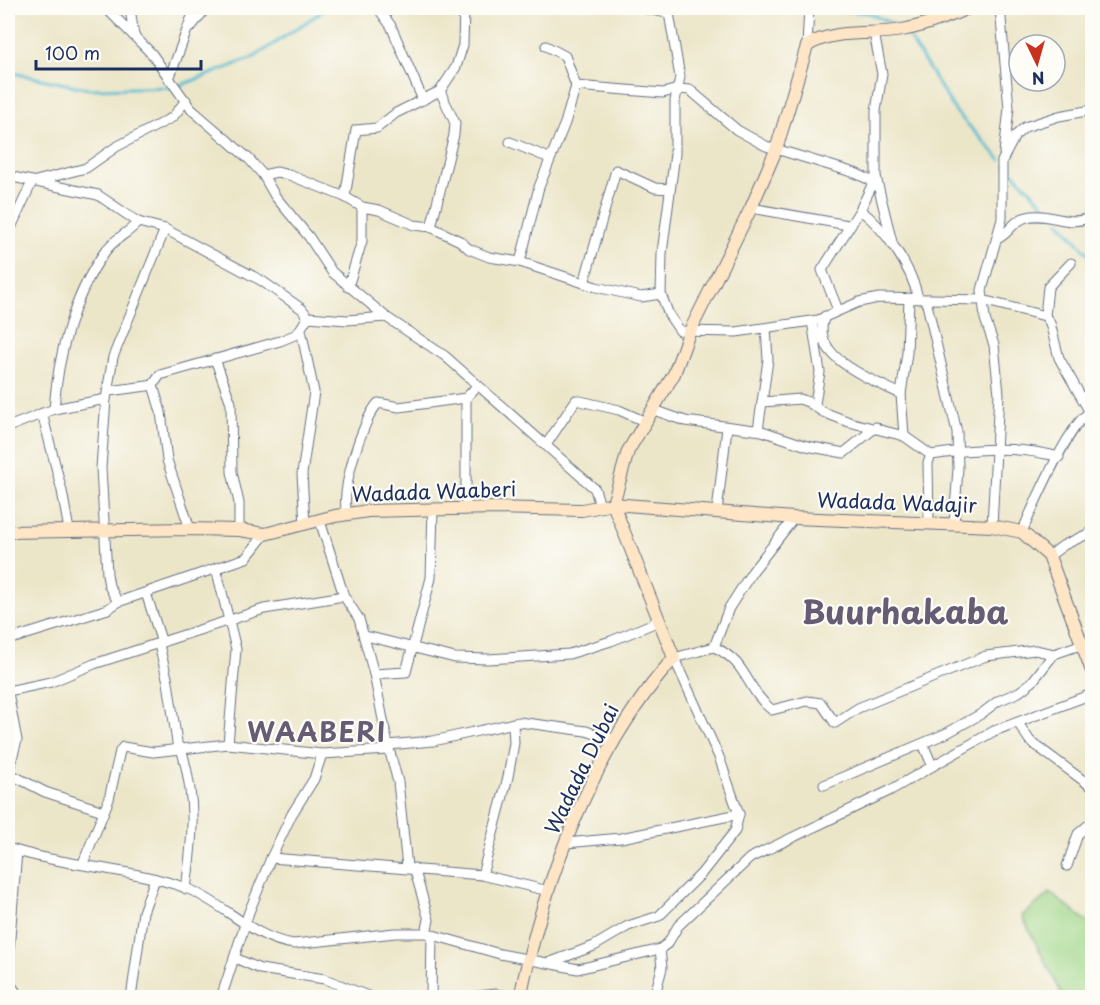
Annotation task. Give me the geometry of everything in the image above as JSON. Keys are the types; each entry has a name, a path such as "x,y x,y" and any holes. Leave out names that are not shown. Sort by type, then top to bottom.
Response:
{"street":[{"path":"106,8 152,54 191,109 249,159 263,175 275,196 309,237 332,272 386,317 446,356 595,489 606,505 719,757 738,814 735,831 701,874 659,916 628,926 594,946 551,962"},
{"path":"130,8 134,36"},
{"path":"169,79 195,8"},
{"path":"186,34 206,8"},
{"path":"378,8 391,26 423,100"},
{"path":"345,196 356,130 377,129 396,113 440,91 456,67 463,45 464,8"},
{"path":"642,8 669,13 680,77 675,101 675,154 662,253 661,294 669,315 680,331 689,333 766,328 812,321 838,310 879,298 982,300 1045,316 1050,323 1059,358 1091,415 1082,417 1066,441 1022,532 1049,556 1092,670"},
{"path":"606,505 628,451 675,374 689,333 751,208 776,150 807,46 808,8"},
{"path":"807,46 819,38 904,30 941,20 968,8"},
{"path":"992,526 999,394 993,345 988,335 982,300 986,274 1002,219 1001,179 1009,108 1000,8"},
{"path":"874,33 882,74 876,111 874,179 893,247"},
{"path":"520,262 549,158 565,123 576,86 565,56 546,46"},
{"path":"576,86 663,93 678,89 690,90 737,130 776,150 874,179"},
{"path":"431,227 455,123 440,91"},
{"path":"32,182 86,168 116,147 173,117 186,100"},
{"path":"1004,153 1015,136 1026,127 1051,118 1086,113 1091,108"},
{"path":"510,142 549,158"},
{"path":"584,283 616,170 655,188 670,189"},
{"path":"263,175 277,172 289,175 345,196 362,207 379,210 414,225 431,227 478,254 520,262 584,283 641,297 661,294"},
{"path":"8,176 98,195 138,222 165,229 262,281 302,309 308,317 347,320 386,317"},
{"path":"838,310 822,270 848,225 860,210 874,179"},
{"path":"8,234 32,182"},
{"path":"348,287 362,242 362,207"},
{"path":"751,208 848,225"},
{"path":"860,210 893,247 912,277 952,408 958,450 954,524"},
{"path":"997,239 1004,236 1017,221 1029,216 1076,222 1092,216"},
{"path":"54,409 62,357 73,312 105,252 117,237 138,222"},
{"path":"118,602 109,586 101,468 108,395 113,357 165,229"},
{"path":"1045,316 1048,286 1071,264"},
{"path":"904,436 901,394 918,299"},
{"path":"825,316 821,325 824,341 830,354 863,375 901,394"},
{"path":"305,525 302,474 312,422 314,392 302,330 308,317"},
{"path":"812,321 820,372 815,404"},
{"path":"758,430 768,360 766,328"},
{"path":"8,428 54,409 153,385 160,375 280,341 302,330"},
{"path":"215,359 231,403 232,472 239,503 239,530"},
{"path":"153,385 161,412 167,460 190,529"},
{"path":"346,514 347,479 378,403 399,407 466,398 477,386"},
{"path":"466,398 466,508"},
{"path":"763,402 800,399 815,404 823,412 849,422 876,427 904,436 931,455 958,450 996,449 1029,450 1059,457"},
{"path":"546,445 576,400 619,410 646,422"},
{"path":"654,410 685,421 727,428 758,430 807,446 844,453 876,427"},
{"path":"42,413 62,491 69,531"},
{"path":"717,511 727,428"},
{"path":"929,523 928,463 931,455"},
{"name":"Wadada Waaberi","path":"8,532 190,529 239,530 265,534 346,514 466,508 582,510 606,505"},
{"name":"Wadada Wadajir","path":"606,505 794,518 992,526 1022,532"},
{"path":"374,674 406,672 431,578 433,509"},
{"path":"714,647 729,608 752,572 794,518"},
{"path":"320,521 344,596 359,619 374,674 388,747 398,782 410,867 429,920 431,998"},
{"path":"1049,556 1064,545 1092,532"},
{"path":"8,640 108,609 118,602 246,558 265,534"},
{"path":"216,568 231,620 237,663 228,744"},
{"path":"146,593 160,644 179,749 190,788 194,827 186,889"},
{"path":"103,811 45,792 8,773 17,740 8,692 51,682 94,664 264,609 344,596"},
{"path":"364,638 370,637 413,645 455,658 488,659 569,654 619,638 659,621"},
{"path":"674,658 714,647 728,653 743,668 755,692 772,710 807,701 821,703 835,723 858,708 986,656 1035,650 1054,654 1083,644"},
{"path":"824,785 947,733 981,714 998,701 1019,692 1032,682 1054,654"},
{"name":"Wadada Dubai","path":"520,998 528,959 566,843 627,716 674,658"},
{"path":"8,963 12,849 154,879 186,889 221,906 246,925 283,943 294,944 395,933 429,934 578,969 660,949 668,943 678,926 750,858 889,791 994,731 1092,694"},
{"path":"82,863 114,784 118,756 123,747 153,752 228,744 322,754 433,741 525,722 585,731 615,740"},
{"path":"482,875 508,777 514,743 513,723"},
{"path":"1018,723 1030,741 1092,786"},
{"path":"922,744 932,765"},
{"path":"221,998 271,858 292,814 314,779 322,754"},
{"path":"566,843 621,838 738,814"},
{"path":"1067,866 1078,834 1092,822"},
{"path":"271,858 316,863 410,867 482,875 549,891"},
{"path":"131,998 143,912 154,879"},
{"path":"654,998 662,968 660,949"},
{"path":"234,958 260,969 325,980 373,998"},
{"path":"8,981 20,998"},
{"path":"463,998 496,994 520,998"}],"green space":[{"path":"1050,893 1092,925 1092,997 1063,997 1022,916"}],"waterway":[{"path":"8,72 89,89 176,87 253,58 327,8"},
{"path":"814,8 869,13 897,26"},
{"path":"907,34 956,112 1001,160"},
{"path":"1006,165 1053,214"},
{"path":"1059,221 1092,258"}],"district":[{"name":"Buurhakaba","path":"905,613"},
{"name":"WAABERI","path":"317,733"}]}
